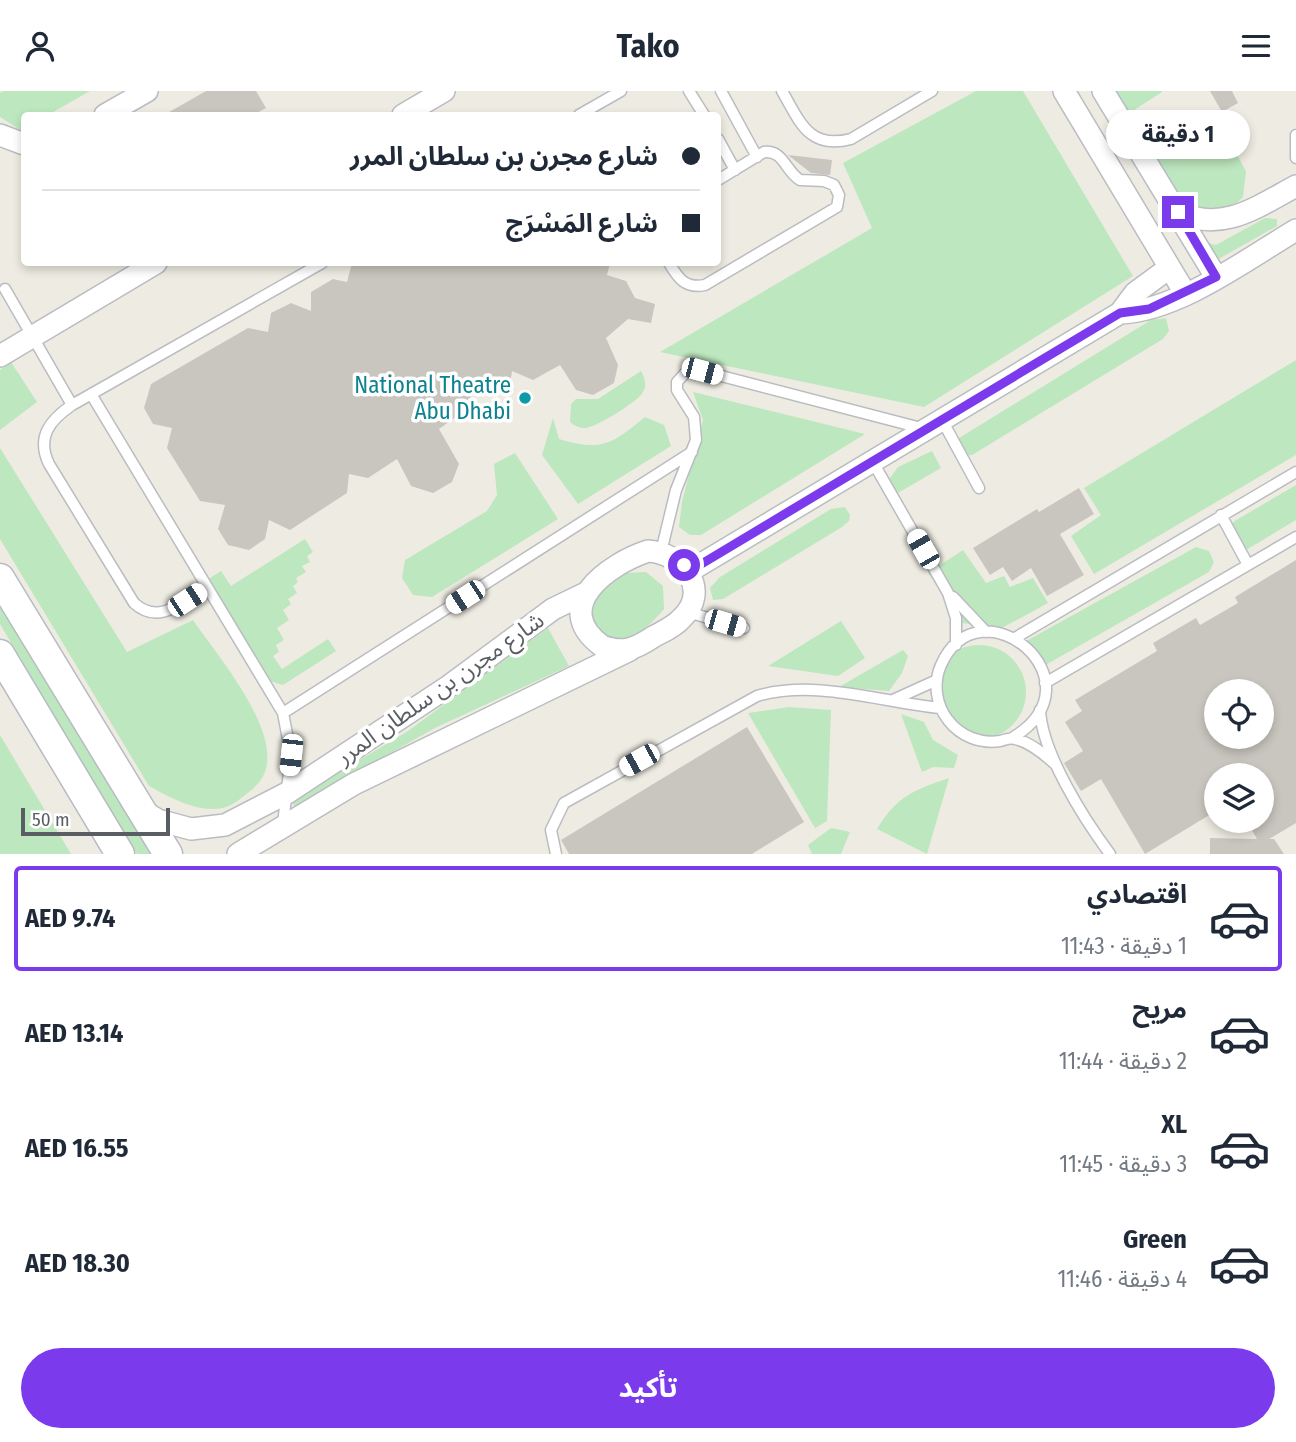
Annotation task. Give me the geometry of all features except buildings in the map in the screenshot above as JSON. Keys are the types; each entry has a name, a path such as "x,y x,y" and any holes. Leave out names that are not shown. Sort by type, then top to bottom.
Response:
{"street":[{"path":"110,112 147,91"},
{"path":"407,112 444,91"},
{"path":"1064,91 1185,293"},
{"path":"1079,116 1087,102 1106,96 1216,277"},
{"path":"1178,212 1200,220 1224,220 1247,213 1296,186"},
{"path":"1120,313 1149,309 1185,293 1296,230"},
{"path":"0,356 151,266"},
{"path":"688,572 874,464 1120,313 1135,293 1169,268"},
{"path":"661,552 677,559 688,572 693,592 687,612 681,621 630,650 602,646 589,633 582,615 586,593 594,581 635,555 661,552"},
{"path":"0,578 168,854"},
{"name":"شارع مجرن بن سلطان المرر","path":"143,811 174,826 208,829 225,825 287,793 449,686 553,609 586,593"},
{"name":"شارع مجرن بن سلطان المرر","path":"239,854 283,824 396,762 630,650"},
{"path":"0,654 120,854"}],"lane":[{"path":"584,112 621,91"},
{"path":"689,91 702,112"},
{"path":"721,91 757,157"},
{"path":"782,91 810,135 823,141 838,142 851,139 932,91"},
{"path":"1296,135 1296,158"},
{"path":"721,144 735,170"},
{"path":"671,266 682,282 693,286 705,285 837,207 839,195 834,185 824,181 800,180 773,152 757,157 721,178"},
{"path":"205,588 159,614 141,610 128,595 44,455 44,433 49,423 72,405 317,266"},
{"path":"5,289 72,405"},
{"path":"661,552 676,490 696,440 694,417 677,390 677,382 681,376 695,370 935,425 979,488"},
{"path":"91,394 205,588 283,713 291,755 283,824"},
{"path":"283,713 692,452"},
{"path":"874,464 948,593 956,618 956,645"},
{"path":"1015,638 1296,472"},
{"path":"1221,515 1247,563"},
{"path":"1045,683 1247,563 1296,537"},
{"path":"948,593 986,632 1015,638 1039,661 1045,683 1040,710 1042,733 1055,764 1110,854"},
{"path":"687,612 744,628"},
{"path":"986,632 956,645 947,655 937,680 940,708 961,733 976,740 1000,741 1024,731 1040,710"},
{"path":"890,701 937,680"},
{"path":"556,854 551,830 558,811 565,803 743,702 772,692 804,688 940,708"},
{"path":"1012,738 1032,746 1055,764"}],"green space":[{"path":"90,91 53,112 21,112 21,130 0,117 0,93"},
{"path":"976,91 1023,91 1133,276 924,407 660,352 872,228 843,163"},
{"path":"1101,91 1162,92 1134,110 1124,112"},
{"path":"1178,122 1189,141 1218,122 1246,171 1243,197 1220,220 1189,221 1143,145"},
{"path":"1265,218 1277,219 1277,226 1208,265 1202,242 1216,245"},
{"path":"1166,318 1169,331 1163,339 972,455 961,456 953,451 959,438 1151,320"},
{"path":"1296,360 1296,455 1094,574 1071,536 1101,515 1084,488"},
{"path":"11,362 37,402 0,430 0,370"},
{"path":"641,371 645,381 644,389 640,396 626,407 590,427 581,428 570,422 571,404 576,399 598,399"},
{"path":"693,392 865,434 701,535 690,535 679,527 682,502 703,420"},
{"path":"645,417 664,425 671,446 578,504 542,455 553,418 559,439 596,445 624,434"},
{"path":"0,448 127,652 193,620 247,698 266,743 267,764 260,781 230,806 206,809 182,802 149,786 0,539"},
{"path":"932,451 941,468 891,497 887,482 898,467"},
{"path":"515,453 558,519 432,597 413,595 402,578 405,560 487,511 497,495 494,464"},
{"path":"1296,485 1296,520 1246,550 1235,548 1227,532 1233,522"},
{"path":"845,507 850,515 849,521 842,527 723,599 713,600 710,588 720,577 831,509"},
{"path":"305,539 313,552 307,556 310,562 302,566 306,572 296,578 298,582 293,586 297,593 288,599 291,604 283,610 289,620 277,628 284,640 276,645 279,652 273,656 282,669 328,639 336,651 283,685 270,681 207,580 221,571 231,586"},
{"path":"1196,547 1209,551 1214,562 1209,572 1042,667 1026,641"},
{"path":"963,550 986,583 1004,576 1010,587 1033,578 1048,603 1002,628 962,623 928,573"},
{"path":"646,572 663,586 664,609 656,618 639,632 620,640 599,637 588,631 593,593 626,573"},
{"path":"0,600 153,854 137,854 0,624"},
{"path":"841,621 865,658 838,676 768,666"},
{"path":"548,628 569,666 435,728 295,807 291,801 408,731"},
{"path":"979,645 997,649 1012,659 1022,674 1026,692 1022,710 1012,725 997,735 979,739 961,735 946,725 936,710 932,692 936,674 946,659 961,649"},
{"path":"903,650 908,656 902,673 889,691 839,687"},
{"path":"789,707 831,710 827,821 815,828 748,713"},
{"path":"901,714 924,722 933,740 958,755 954,768 933,767 922,772"},
{"path":"0,735 71,854 0,854"},
{"path":"949,778 927,854 877,829 892,809 907,796"},
{"path":"831,828 850,832 841,854 812,854 808,845"}],"place":[{"name":"National Theatre Abu Dhabi","path":"525,398"}],"route":[{"path":"684,565 688,572 874,464 1120,313 1149,309 1216,277 1178,212"}]}
